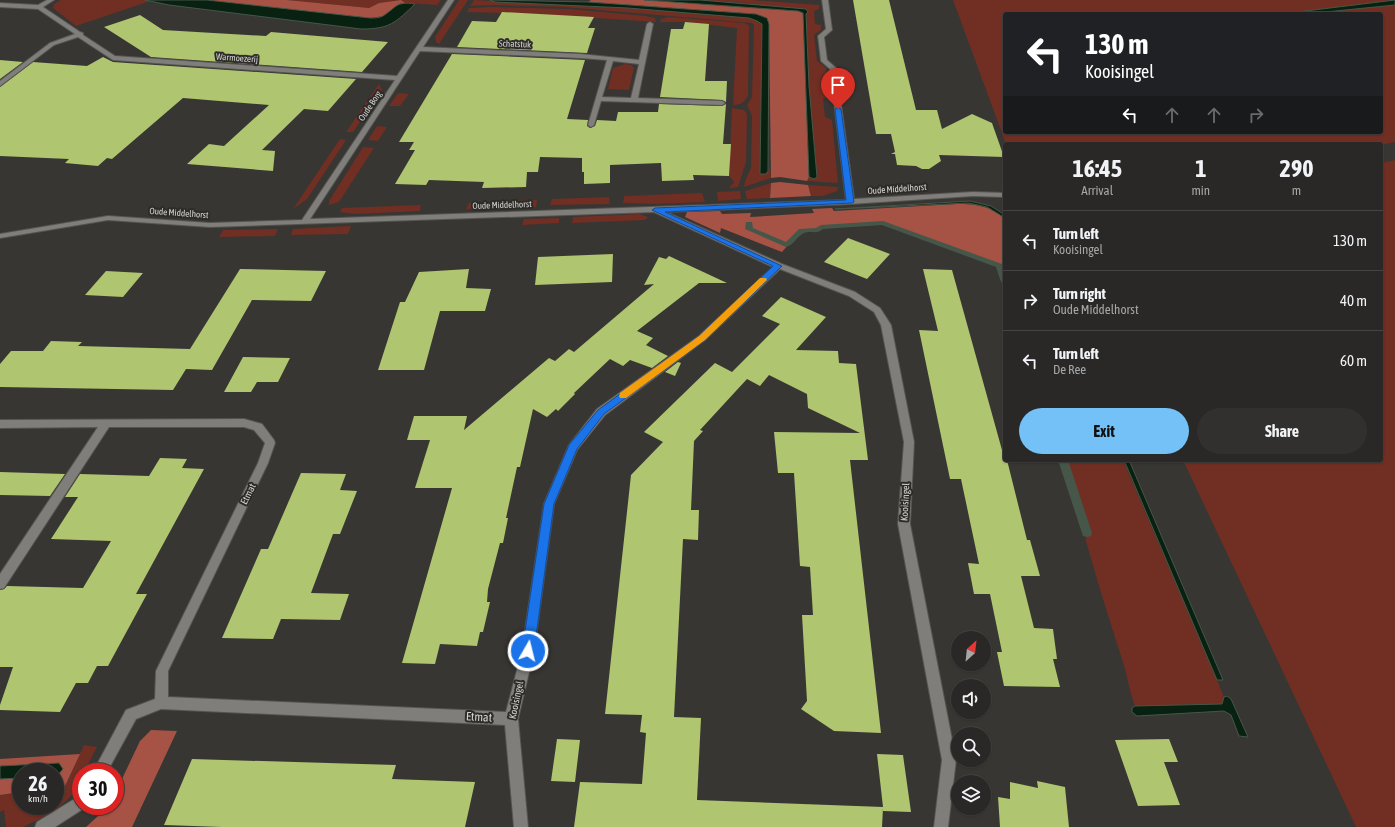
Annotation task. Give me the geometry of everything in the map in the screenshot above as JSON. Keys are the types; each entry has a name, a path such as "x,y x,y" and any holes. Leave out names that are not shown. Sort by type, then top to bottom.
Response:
{"street":[{"path":"0,6 39,7 51,0"},
{"name":"Oude Borg","path":"304,222 451,0"},
{"path":"825,0 829,30 822,36 824,61 833,68 850,202"},
{"name":"Warmoezerij","path":"39,7 81,34 113,58 399,78"},
{"path":"634,100 650,24"},
{"path":"0,84 52,44 81,34"},
{"name":"Schatstuk","path":"419,50 580,56 642,62"},
{"path":"591,125 610,60"},
{"path":"598,99 722,103"},
{"name":"Oude Middelhorst","path":"0,236 108,218 210,225 655,210 850,202 973,194 1003,195"},
{"name":"Kooisingel","path":"655,210 779,266 852,294 877,310 886,325 909,442 904,524 949,760 942,827"},
{"name":"Kooisingel","path":"521,827 511,719 528,651 549,504 573,448 601,412 702,338 779,266"},
{"name":"Etmat","path":"0,424 244,423 258,427 270,443 263,463 162,671 160,703"},
{"path":"0,584 106,424"},
{"name":"Etmat","path":"105,763 131,714 160,703 511,719"},
{"path":"42,827 72,808"}],"shaded area":[{"path":"61,0 150,1 76,26 53,8 54,4"},
{"path":"145,0 207,0 370,18 382,17 400,4 415,4 391,24 379,28 361,29 169,5"},
{"path":"207,0 287,0 369,8 379,3 401,0 405,3 399,4 384,16 370,18"},
{"path":"287,0 401,0 379,3 369,8"},
{"path":"401,0 441,0 437,5 405,3"},
{"path":"459,0 468,0 439,44 436,42 435,37"},
{"path":"474,0 628,8 749,18 757,21 762,24 760,174 766,174 770,168 771,178 744,187 751,168 752,116 747,105 752,97 754,25 752,23 564,7 492,5 470,6"},
{"path":"490,0 588,2 756,14 767,18 769,24 768,171 766,174 760,174 762,24 749,18 628,8 495,2"},
{"path":"591,0 644,0 798,11 803,13 809,177 807,181 780,177 771,178 769,24 767,18 756,14 588,2"},
{"path":"644,0 700,0 806,9 808,12 806,14 809,86 817,177 814,179 809,177 803,13 798,11"},
{"path":"700,0 752,0 819,5 819,9 814,11 815,24 821,25 821,30 814,35 817,61 826,68 828,96 823,99 825,117 832,120 838,183 807,181 809,177 817,177 809,86 806,14 747,3"},
{"path":"953,0 1395,0 1395,142 1383,145 1383,142 1005,142"},
{"path":"1395,0 1395,5 1325,12 1297,12"},
{"path":"469,8 569,9 646,16 655,18 656,22 535,14 467,12"},
{"path":"668,17 744,23 749,25 748,96 743,102 733,105 737,28 685,22 660,22 661,19"},
{"path":"625,64 631,65 634,68 629,90 608,89 613,68"},
{"path":"379,84 382,90 353,132 346,132"},
{"path":"398,93 409,94 400,106 389,106"},
{"path":"732,108 744,110 747,114 746,162 738,187 729,188 734,182 729,176"},
{"path":"377,126 387,127 378,141 368,140"},
{"path":"340,139 346,140 307,199 293,209"},
{"path":"363,147 374,148 339,202 329,205 329,201"},
{"path":"1395,160 1395,827 1356,827 1184,462 1383,462 1383,163"},
{"path":"780,182 808,185 811,196 770,198 771,183"},
{"path":"771,183 770,198 747,199 745,191"},
{"path":"808,185 838,187 837,191 823,196 811,196"},
{"path":"740,191 741,199 718,201 717,192"},
{"path":"702,193 705,202 656,204 623,203 624,196"},
{"path":"609,197 610,204 550,205 552,199"},
{"path":"537,200 536,207 466,209 469,203"},
{"path":"970,201 991,206 1003,214 1003,217 987,207 969,203 835,209"},
{"path":"957,204 989,209 1003,217 1003,273 1000,266 884,222 820,226 816,229 801,230 782,252 721,228 720,233 685,217 687,212 720,211 722,214 751,213 750,217 814,213 812,209 832,208 834,211"},
{"path":"421,205 420,211 355,214 340,212 342,208"},
{"path":"640,214 648,217 645,220 572,223 573,217"},
{"path":"559,218 559,223 522,225 524,219"},
{"path":"351,226 348,234 291,235 293,229"},
{"path":"278,229 275,236 219,237 223,230"},
{"path":"1066,462 1124,462 1224,697 1222,704 1135,706 1086,541 1086,535 1089,534"},
{"path":"1125,462 1130,462 1223,680 1217,680"},
{"path":"1227,696 1231,699 1248,737 1239,736 1231,715 1224,711 1137,716 1132,712 1132,708 1135,706 1222,704 1224,697"},
{"path":"151,730 177,731 132,827 86,827 99,815 124,815 124,775 140,741"},
{"path":"84,745 97,747 89,763 76,763"},
{"path":"80,754 76,763 72,763 72,771 64,786 64,763 12,763 12,793 0,795 0,759"},
{"path":"12,765 12,778 0,779 0,766"},
{"path":"72,771 72,795 64,803 65,786"},
{"path":"12,793 12,815 48,815 23,827 6,827 4,810 0,812 0,795"}],"building":[{"path":"853,0 889,0 916,110 937,110 942,129 972,114 992,123 1003,157 939,155 941,161 929,169 922,169 916,166 897,165 895,154 891,154 895,152 891,134 876,134"},
{"path":"502,12 594,17 588,28 595,28 587,53 457,47 472,21 496,22"},
{"path":"140,15 163,30 266,36 271,32 388,42 362,72 151,57 104,27"},
{"path":"685,22 709,24 705,81 727,81 726,102 722,100 660,97 671,29 683,29"},
{"path":"452,54 585,60 567,119 588,120 587,126 590,128 595,126 597,120 616,121 618,112 658,112 659,104 722,106 726,104 723,144 731,144 729,176 693,175 694,180 662,181 661,163 610,165 610,183 584,184 582,158 540,157 538,172 527,172 526,187 482,188 484,182 429,180 426,185 395,184 415,150 409,150 414,142 399,142"},
{"path":"103,57 113,62 356,79 328,111 304,109 262,150 275,151 273,171 187,164 209,144 224,146 269,105 183,98 112,159 107,158 98,166 65,163 69,159 0,156 0,87 33,62 87,66"},
{"path":"0,60 23,62 0,79"},
{"path":"848,238 890,254 867,279 824,262"},
{"path":"613,254 612,282 535,285 538,257"},
{"path":"669,256 727,283 699,283 637,331 653,338 646,345 668,356 652,368 630,360 623,366 610,359 574,393 575,394 558,411 556,409 547,417 533,409 520,467 517,467 506,518 508,518 503,543 500,543 488,589 487,602 490,602 483,632 480,632 477,646 440,644 435,664 402,663 452,488 415,488 430,440 407,440 414,416 467,416 464,430 549,358 555,361 569,349 574,352 654,284 644,285 659,257 666,259"},
{"path":"240,269 326,271 311,301 252,300 212,370 186,369 173,390 0,387 0,364 11,351 43,351 51,341 82,342 78,346 190,349"},
{"path":"469,269 466,288 491,289 485,311 440,311 424,370 378,370 400,302 405,302 419,272"},
{"path":"923,269 952,270 1003,450 1003,462 1008,462 1027,540 1030,540 1040,576 1021,576 1034,628 1053,629 1057,659 1053,659 1060,687 1004,686 997,652 1002,652 990,594 974,594 968,563 979,564 961,479 950,479 919,330 938,331"},
{"path":"106,271 143,273 123,297 85,295"},
{"path":"781,297 826,317 796,350 838,351 839,363 856,364 868,460 850,460 881,733 834,731 801,709 807,701 802,615 813,615 810,567 800,566 794,473 778,473 774,432 860,433 808,408 807,394 769,375 760,386 747,379 700,430 703,431 694,441 691,510 699,510 698,540 683,539 674,717 701,718 697,800 883,807 877,754 903,755 911,812 883,811 883,808 882,827 574,827 580,782 642,784 646,733 640,732 642,715 605,714 631,475 663,442 644,432 715,363 732,372 780,324 762,316"},
{"path":"243,357 290,358 278,382 257,382 251,392 224,392"},
{"path":"678,362 681,363 675,376 665,372"},
{"path":"160,458 187,459 182,468 204,469 136,594 147,594 108,666 97,666 88,683 76,683 60,712 0,710 0,705 13,667 0,667 0,590 7,586 83,588 111,541 51,539 78,497 65,497 80,474 149,476"},
{"path":"0,472 65,474 50,496 0,495"},
{"path":"301,473 346,474 340,490 357,491 340,534 333,534 311,593 349,594 340,620 281,619 273,639 222,638 261,549 268,549"},
{"path":"557,739 580,740 575,782 551,781"},
{"path":"1169,739 1178,762 1164,762 1180,805 1138,806 1115,740"},
{"path":"192,759 396,765 392,779 475,782 465,827 222,827 164,825"},
{"path":"1037,781 1065,787 1069,827 1000,827 998,797 1010,799 1010,782 1038,788"}],"waterway":[{"path":"749,224 749,229 786,245 802,231 818,230 821,227 883,223 999,266 1003,277"},
{"path":"1064,462 1087,533"}],"slow traffic":[{"path":"623,396 702,338 763,280"}],"route":[{"path":"528,651 549,504 573,448 601,412 702,338 779,266 655,210 850,202 838,109"}]}
